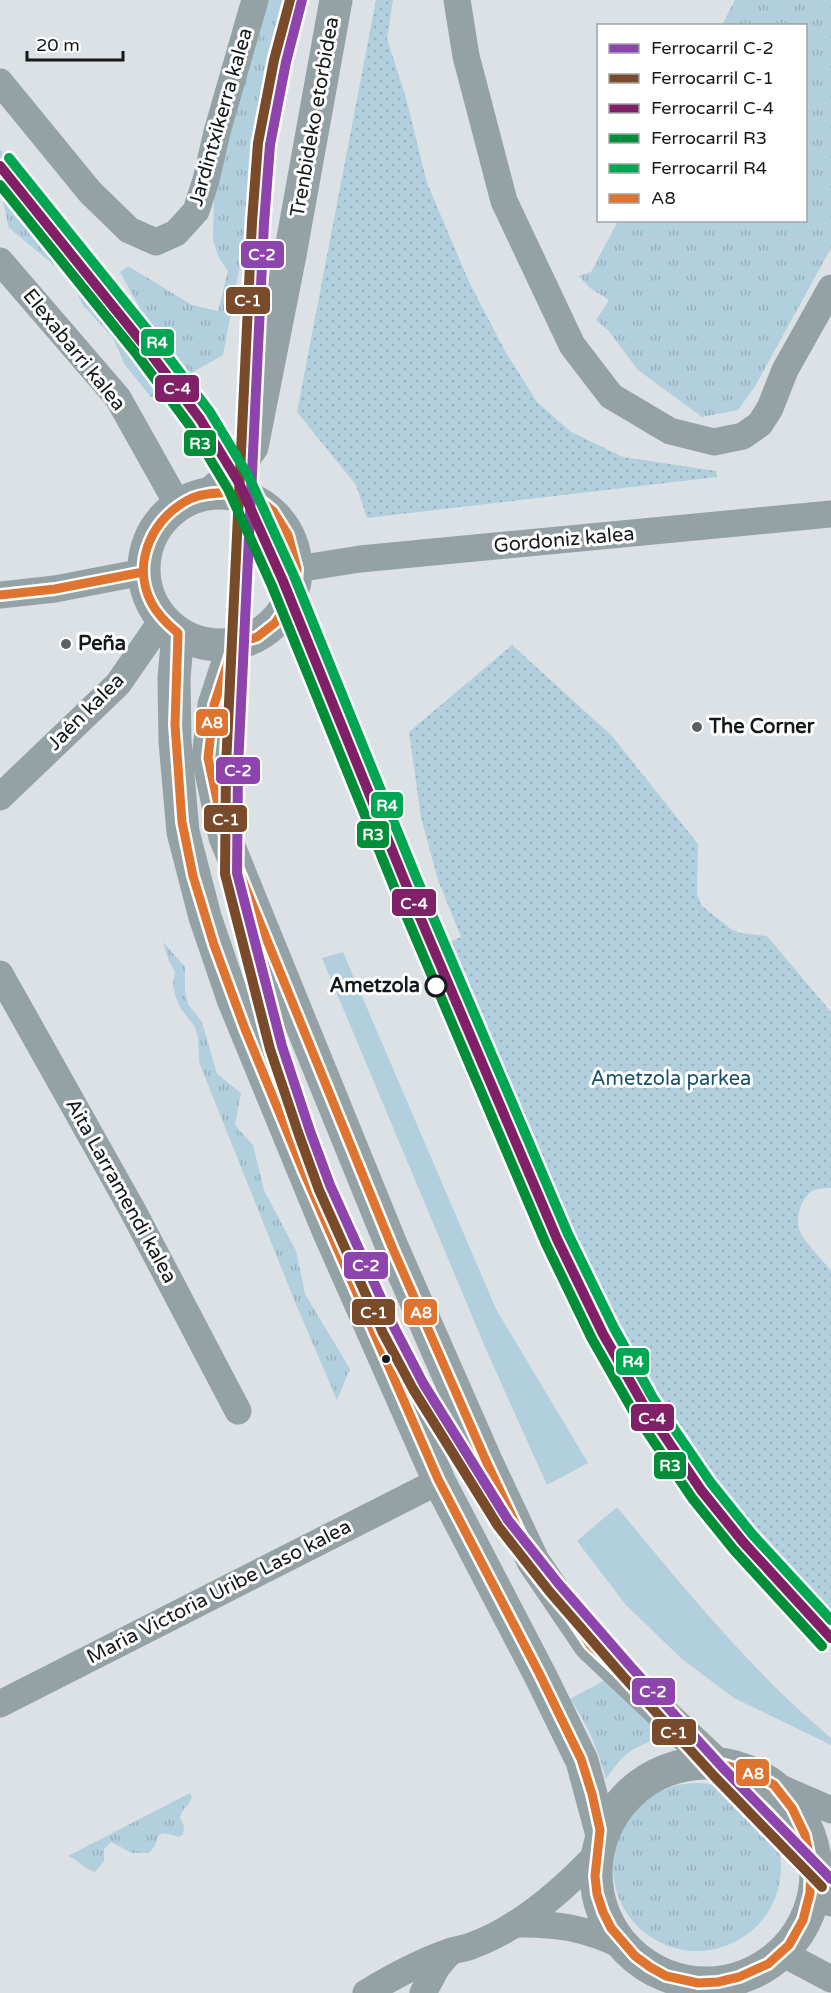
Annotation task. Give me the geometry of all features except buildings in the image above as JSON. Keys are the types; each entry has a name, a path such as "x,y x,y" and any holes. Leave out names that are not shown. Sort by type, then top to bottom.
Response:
{"street":[{"name":"Jardintxikerra kalea","path":"0,82 90,192 129,230 156,242 176,233 196,211 255,0"},
{"name":"Trenbideko etorbidea","path":"252,447 290,255 336,0"},
{"path":"458,0 466,56 504,201 572,345 611,396 670,431 714,442 743,436 760,424 770,408 785,370 831,288"},
{"name":"Elexabarri kalea","path":"0,261 118,398 177,505"},
{"path":"211,493 229,477 252,447"},
{"path":"252,447 273,511 288,535 297,569 296,582 288,604 275,623 257,637 234,644 215,646 196,642 170,626 149,597 143,572 147,546 159,523 177,505 194,497 211,493 237,492 261,501 273,511"},
{"name":"Gordoniz kalea","path":"297,569 360,560 831,514"},
{"path":"0,595 55,589 143,572"},
{"path":"170,626 175,742 183,832 205,917 233,999 319,1208 439,1480 582,1761 599,1844 595,1878 599,1903 609,1926 623,1946"},
{"name":"Jaén kalea","path":"0,797 118,684 170,626"},
{"path":"234,644 214,705 208,758 225,837 392,1247 486,1461 533,1561 590,1645 714,1762"},
{"name":"Aita Larramendi kalea","path":"0,974 133,1211 238,1411"},
{"name":"Maria Victoria Uribe Laso kalea","path":"0,1704 439,1480"},
{"path":"368,1993 409,1969 450,1952 472,1946 515,1924 552,1897 572,1880 599,1844 619,1804 646,1779 679,1765 714,1762 736,1766 831,1810"},
{"path":"515,1924 543,1923 598,1934 623,1946 650,1968 683,1981 718,1983 753,1973 782,1953 798,1934 823,1889 811,1838 796,1809 774,1785"},
{"path":"423,1993 437,1967 450,1952"},
{"path":"782,1953 831,1978"}],"green space":[{"path":"265,0 290,0 223,355 179,380 120,272 128,266 192,305 218,311 228,271 219,258 213,240 214,197"},
{"path":"376,0 393,0 387,39 406,98 427,183 469,282 505,351 537,402 571,432 623,457 716,471 717,477 367,518 356,485 297,412"},
{"path":"735,0 831,0 831,248 754,388 738,410 702,417 638,370 608,330 596,320 609,300 590,288 579,276 591,272 617,222 807,222 807,24 723,24"},
{"path":"0,149 40,203 46,200 104,289 160,393 151,397 125,365 113,338 82,304 72,280 9,228 0,189"},
{"name":"Ametzola parkea","path":"512,645 612,736 698,844 697,894 702,906 731,929 740,933 767,936 831,1012 831,1188 812,1191 804,1199 799,1211 798,1223 804,1239 831,1271 831,1634 744,1543 683,1468 628,1384 566,1276 580,1269 439,947 461,937 438,880 421,817 409,732"},
{"path":"163,942 185,967 185,991 188,1004 202,1022 217,1074 241,1093 235,1125 253,1145 264,1190 296,1251 305,1294 350,1369 337,1400 295,1302 199,1062 198,1037 195,1027 181,1009 175,995 173,984 175,972"},
{"path":"343,952 496,1309 588,1463 547,1485 488,1354 322,958"},
{"path":"617,1507 667,1568 745,1656 801,1712 831,1738 831,1745 734,1698 682,1659 626,1605 577,1541"},
{"path":"605,1680 665,1736 631,1751 606,1779 592,1738 570,1699"},
{"path":"697,1783 729,1790 744,1797 756,1808 767,1820 774,1835 781,1867 774,1899 767,1914 756,1926 744,1937 729,1944 697,1951 665,1944 650,1937 638,1926 627,1914 620,1899 613,1867 620,1835 627,1820 638,1808 650,1797 665,1790"},
{"path":"190,1793 191,1800 180,1817 184,1826 183,1835 178,1837 160,1834 149,1853 132,1853 111,1842 104,1849 104,1861 95,1872 68,1856"}],"rail line":[{"name":"C-1","path":"290,0 274,60 258,143 252,222 226,766 225,874 270,1049 319,1190 383,1333 413,1389 498,1526 549,1591 622,1675 714,1776 822,1887"},
{"name":"C-2","path":"302,0 286,62 270,145 264,223 238,767 237,873 282,1046 330,1185 394,1327 423,1383 508,1520 558,1583 631,1667 723,1768 831,1879"},
{"name":"R4","path":"9,158 153,337 210,412 249,477 294,576 416,877 568,1234 614,1328 653,1398 711,1483 752,1534 831,1620"},
{"name":"C-4","path":"0,166 144,345 200,419 239,483 283,581 405,882 557,1239 603,1334 643,1404 701,1490 743,1542 831,1638"},
{"name":"R3","path":"0,185 135,352 190,426 228,489 272,586 394,887 546,1244 592,1339 633,1411 692,1498 734,1550 822,1646"}],"transit line":[{"name":"A8","path":"237,492 261,501 273,511 288,535 297,569 296,582 288,604 275,623 257,637 234,644 214,705 208,758 225,837 392,1247 486,1461 533,1561 590,1645 714,1762 753,1773 774,1785 792,1808 805,1835 811,1864 810,1893 803,1920 789,1945 768,1964 739,1977 718,1982 698,1983 666,1976 635,1956 611,1928 597,1894 595,1876 600,1830 581,1759 438,1479 303,1170 245,1029 214,945 193,876 182,822 175,725 178,633 153,606 145,587 143,571 149,542 166,516 192,498 214,493 237,492"},
{"name":"A8","path":"0,595 55,589 143,572"}],"place":[{"name":"Peña","path":"66,644"},
{"name":"The Corner","path":"697,727"},
{"name":"Ametzola","path":"436,986"}]}
